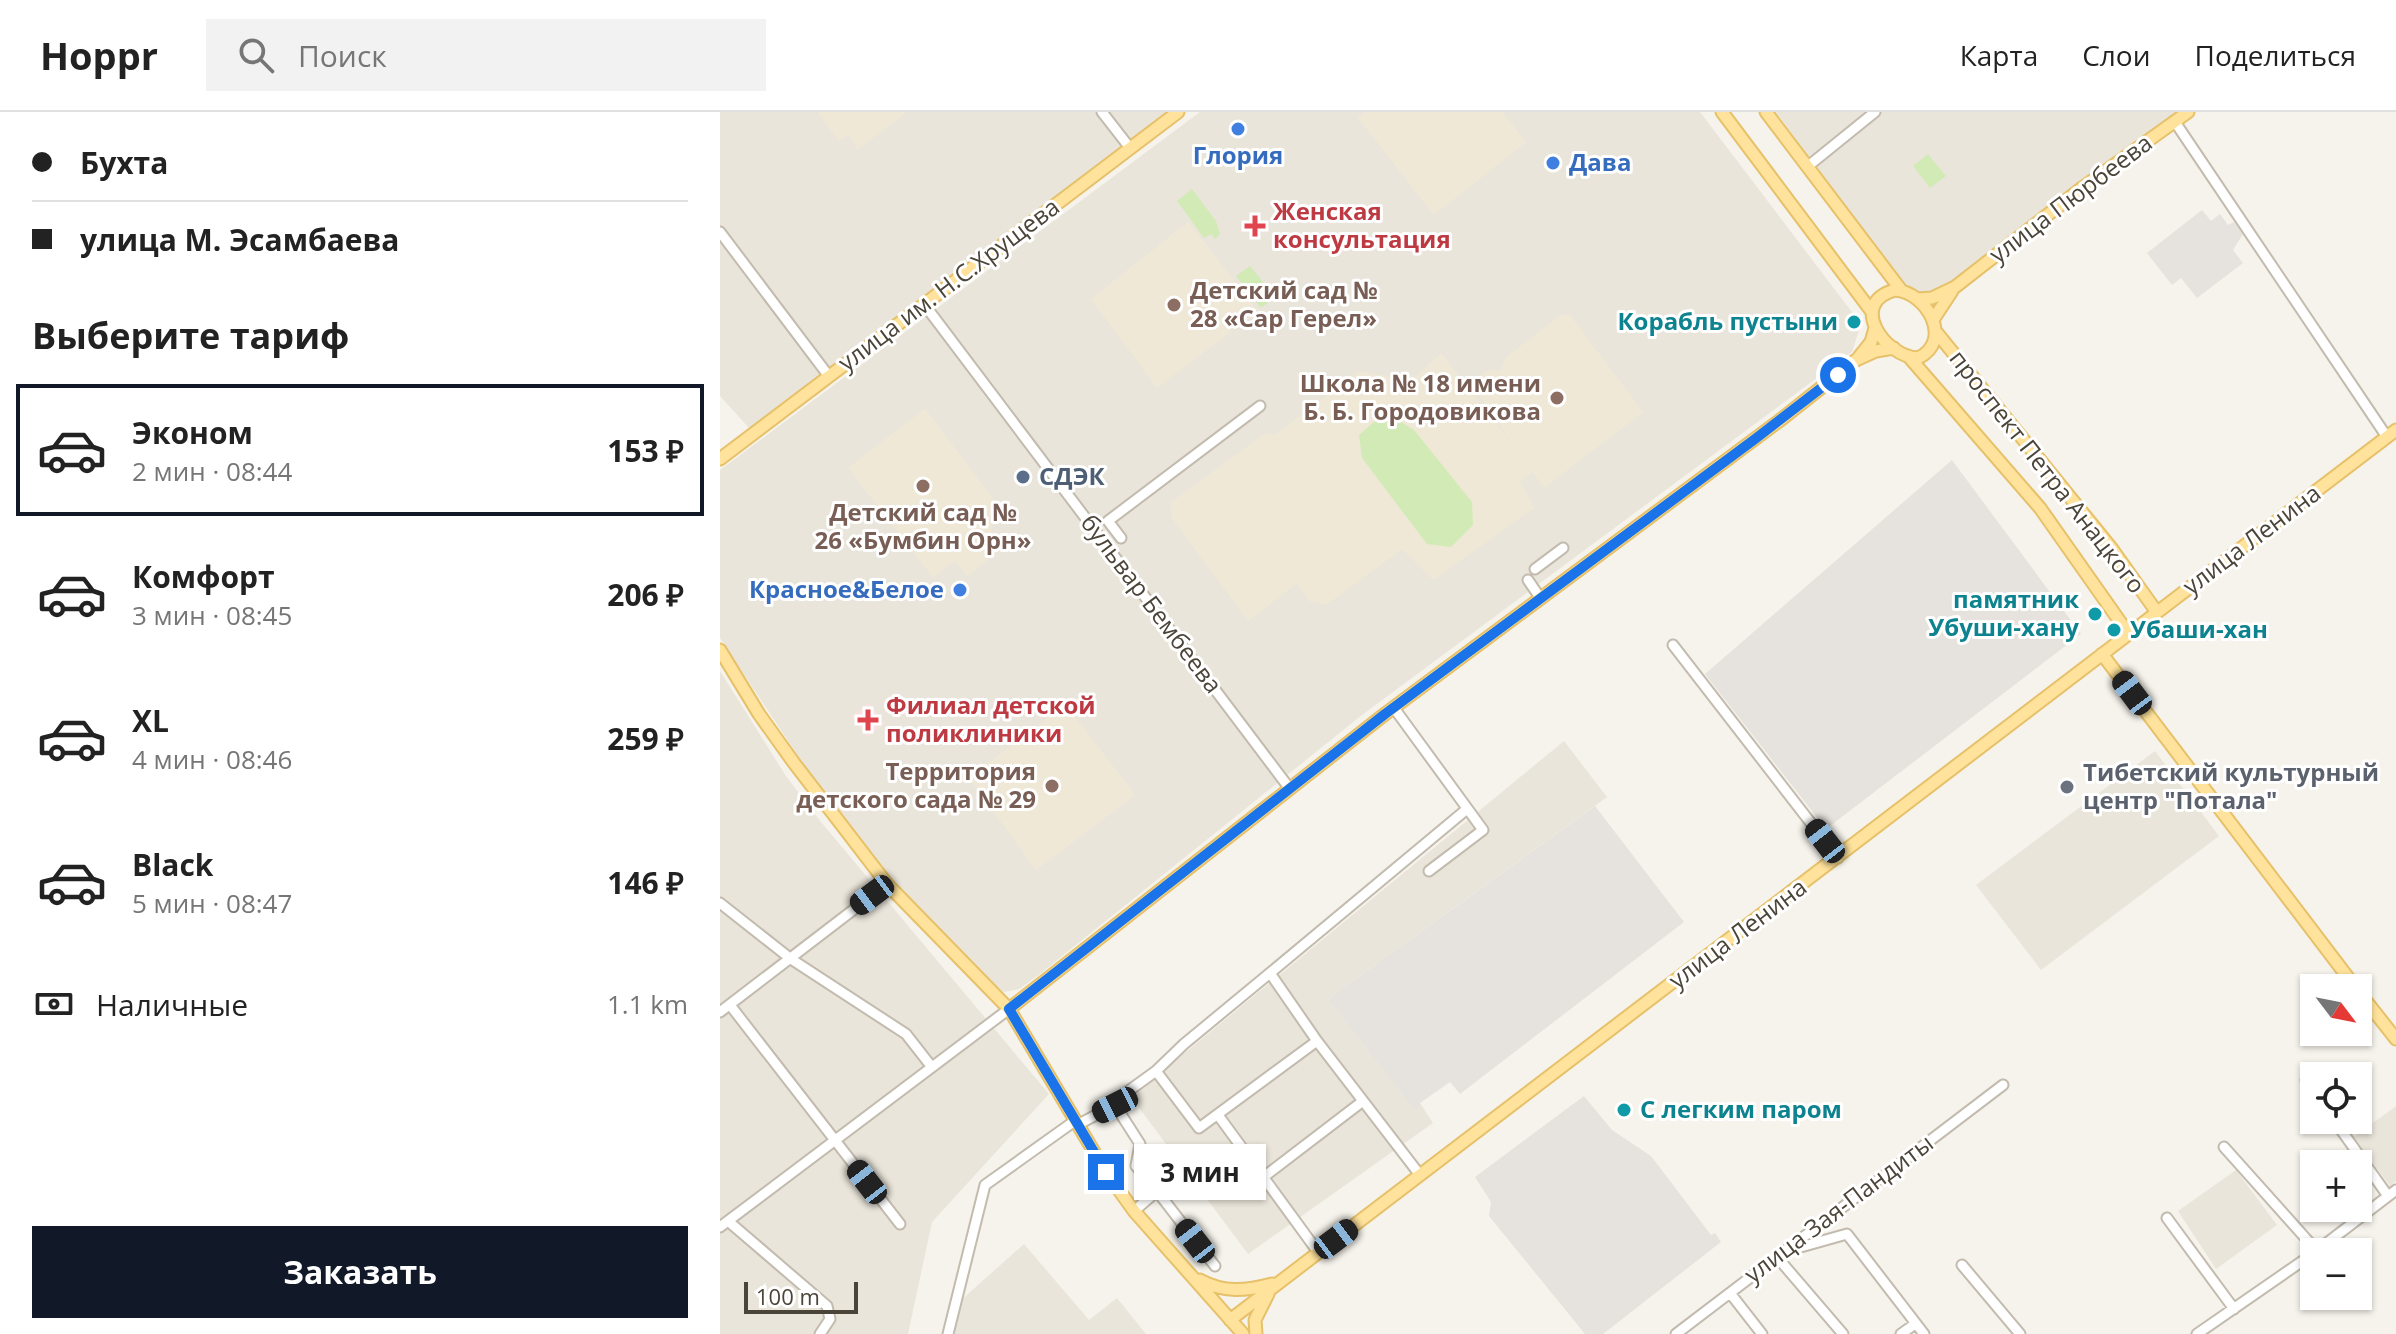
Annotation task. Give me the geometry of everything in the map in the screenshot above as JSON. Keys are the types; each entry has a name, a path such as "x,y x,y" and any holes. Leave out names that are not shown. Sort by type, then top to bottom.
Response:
{"main road":[{"name":"улица им. Н.С.Хрущева","path":"720,459 1178,112"},
{"path":"1009,1009 1394,708 1779,421 1856,360 1871,342 1875,328 1872,312 1722,112"},
{"path":"1766,112 1901,290"},
{"name":"улица Пюрбеева","path":"1955,287 2082,188 2188,112"},
{"path":"1917,299 1932,298 1955,287"},
{"path":"1933,320 1955,287"},
{"path":"1872,312 1880,297 1887,292 1901,290 1911,293 1933,320 1937,333 1932,348 1918,358 1909,357 1894,348 1875,328"},
{"name":"проспект Петра Анацкого","path":"1937,333 2094,526 2156,611"},
{"path":"1856,360 1876,351 1894,348"},
{"name":"проспект Петра Анацкого","path":"1909,357 2040,508 2128,633"},
{"name":"улица Ленина","path":"1230,1320 2392,433"},
{"path":"720,650 759,714 887,884 1009,1009 1106,1172 1134,1211 1243,1334"},
{"path":"2102,654 2345,974"},
{"path":"2372,1009 2396,1039"},
{"path":"1191,1276 1218,1289 1230,1290 1276,1283"},
{"path":"1256,1334 1255,1320 1259,1309 1276,1283"}],"street":[{"path":"1102,112 1130,148"},
{"path":"1807,167 1875,112"},
{"path":"2175,122 2392,433"},
{"path":"720,232 828,375"},
{"name":"бульвар Бембеева","path":"924,304 1290,789"},
{"name":"бульвар Бембеева","path":"1121,538 1108,521 1260,406"},
{"path":"1535,569 1563,548"},
{"path":"1528,580 1541,599"},
{"path":"1673,645 1838,858"},
{"path":"1394,708 1483,830 1429,871"},
{"path":"948,1334 985,1185 1078,1122 1115,1105 1467,809"},
{"path":"720,1012 887,884"},
{"path":"720,903 791,959 906,1034 931,1066"},
{"path":"1270,973 1317,1041 1420,1175"},
{"path":"730,1005 900,1224"},
{"path":"820,1334 830,1319 827,1306 724,1224 1009,1009"},
{"path":"1156,1071 1199,1128 1317,1041"},
{"name":"улица Зая-Пандиты","path":"1676,1334 2003,1085"},
{"path":"1265,1176 1363,1101"},
{"path":"1115,1105 1140,1144 1136,1166 1215,1266"},
{"path":"1218,1115 1318,1252"},
{"path":"2333,1238 2392,1193 2345,1134"},
{"path":"2224,1147 2303,1238"},
{"path":"1134,1211 1157,1191"},
{"path":"2167,1218 2234,1309"},
{"path":"1843,1334 1780,1254 1847,1234 1924,1334"},
{"path":"2197,1334 2300,1263"},
{"path":"1962,1265 2020,1334"},
{"path":"1730,1293 1762,1334"},
{"path":"1901,1334 1915,1324"}],"shaded area":[{"path":"720,112 1170,112 750,429 720,396"},
{"path":"818,112 907,112 858,149 848,135 839,141"},
{"path":"1200,112 1700,112 1861,324 1852,352 1362,715 1036,977 1019,989 1004,992 986,980 887,875 821,791 720,638 720,470"},
{"path":"1365,112 1502,112 1526,142 1434,215 1358,118"},
{"path":"1776,112 2176,112 1941,292 1922,295 1903,284"},
{"path":"2202,210 2211,221 2220,214 2228,225 2234,222 2243,234 2233,250 2243,263 2197,298 2181,278 2172,285 2147,253"},
{"name":"Детский сад № 28 «Сар Герел»","path":"1188,222 1258,311 1157,388 1091,299"},
{"path":"1561,315 1570,315 1643,412 1544,488 1532,472 1520,482 1534,508 1433,580 1402,549 1326,605 1309,601 1297,583 1248,621 1172,518 1171,502 1263,435 1276,434 1359,371 1412,380 1441,353 1517,450 1471,384 1486,371 1501,370 1506,357"},
{"name":"Детский сад № 26 «Бумбин Орн»","path":"925,409 997,504 990,535 1000,550 968,576 955,561 933,577 848,468"},
{"path":"1952,460 2081,634 1826,829 1705,674"},
{"path":"720,671 786,776 821,822 1049,1094 932,1222 908,1334 720,1334"},
{"name":"Филиал детской поликлиники","path":"869,703 885,724 867,737 851,716"},
{"name":"Территория детского сада № 29","path":"1065,704 1135,795 1036,870 969,778"},
{"path":"1564,741 1607,797 1328,999 1415,1109 1420,1103 1433,1123 1248,1254 1131,1097"},
{"path":"2155,751 2219,836 2041,970 1976,885"},
{"path":"1595,806 1684,922 1460,1094 1450,1082 1415,1110 1328,999"},
{"path":"1584,1096 1612,1130 1651,1156 1711,1235 1715,1233 1721,1242 1603,1334 1585,1334 1489,1216 1491,1202 1475,1177"},
{"path":"2396,1106 2396,1181 2390,1186 2372,1162 2372,1150 2364,1150 2354,1137 2372,1134 2372,1124"},
{"path":"2236,1170 2277,1225 2216,1269 2178,1211"},
{"path":"1024,1244 1089,1320 1117,1298 1146,1334 952,1334 960,1301"}],"green space":[{"path":"1928,154 1946,176 1930,188 1913,166"},
{"path":"1192,189 1216,221 1220,234 1215,239 1211,234 1204,238 1177,201"},
{"path":"1250,266 1275,297 1261,308 1236,276"},
{"path":"1396,419 1414,430 1472,502 1473,525 1451,547 1427,544 1362,458 1359,435 1375,421"}],"place":[{"name":"Глория","path":"1238,129"},
{"name":"Дава","path":"1553,163"},
{"name":"Женская консультация","path":"1255,226"},
{"name":"Детский сад № 28 «Сар Герел»","path":"1174,305"},
{"name":"Корабль пустыни","path":"1854,322"},
{"name":"Школа № 18 имени Б. Б. Городовикова","path":"1557,398"},
{"name":"СДЭК","path":"1023,477"},
{"name":"Детский сад № 26 «Бумбин Орн»","path":"923,486"},
{"name":"Красное&Белое","path":"960,590"},
{"name":"памятник Убуши-хану","path":"2095,614"},
{"name":"Убаши-хан","path":"2114,630"},
{"name":"Филиал детской поликлиники","path":"868,720"},
{"name":"Территория детского сада № 29","path":"1052,786"},
{"name":"Тибетский культурный центр \"Потала\"","path":"2067,787"},
{"name":"С легким паром","path":"1624,1110"}],"route":[{"path":"1106,1172 1009,1009 1385,714 1838,375"}]}
